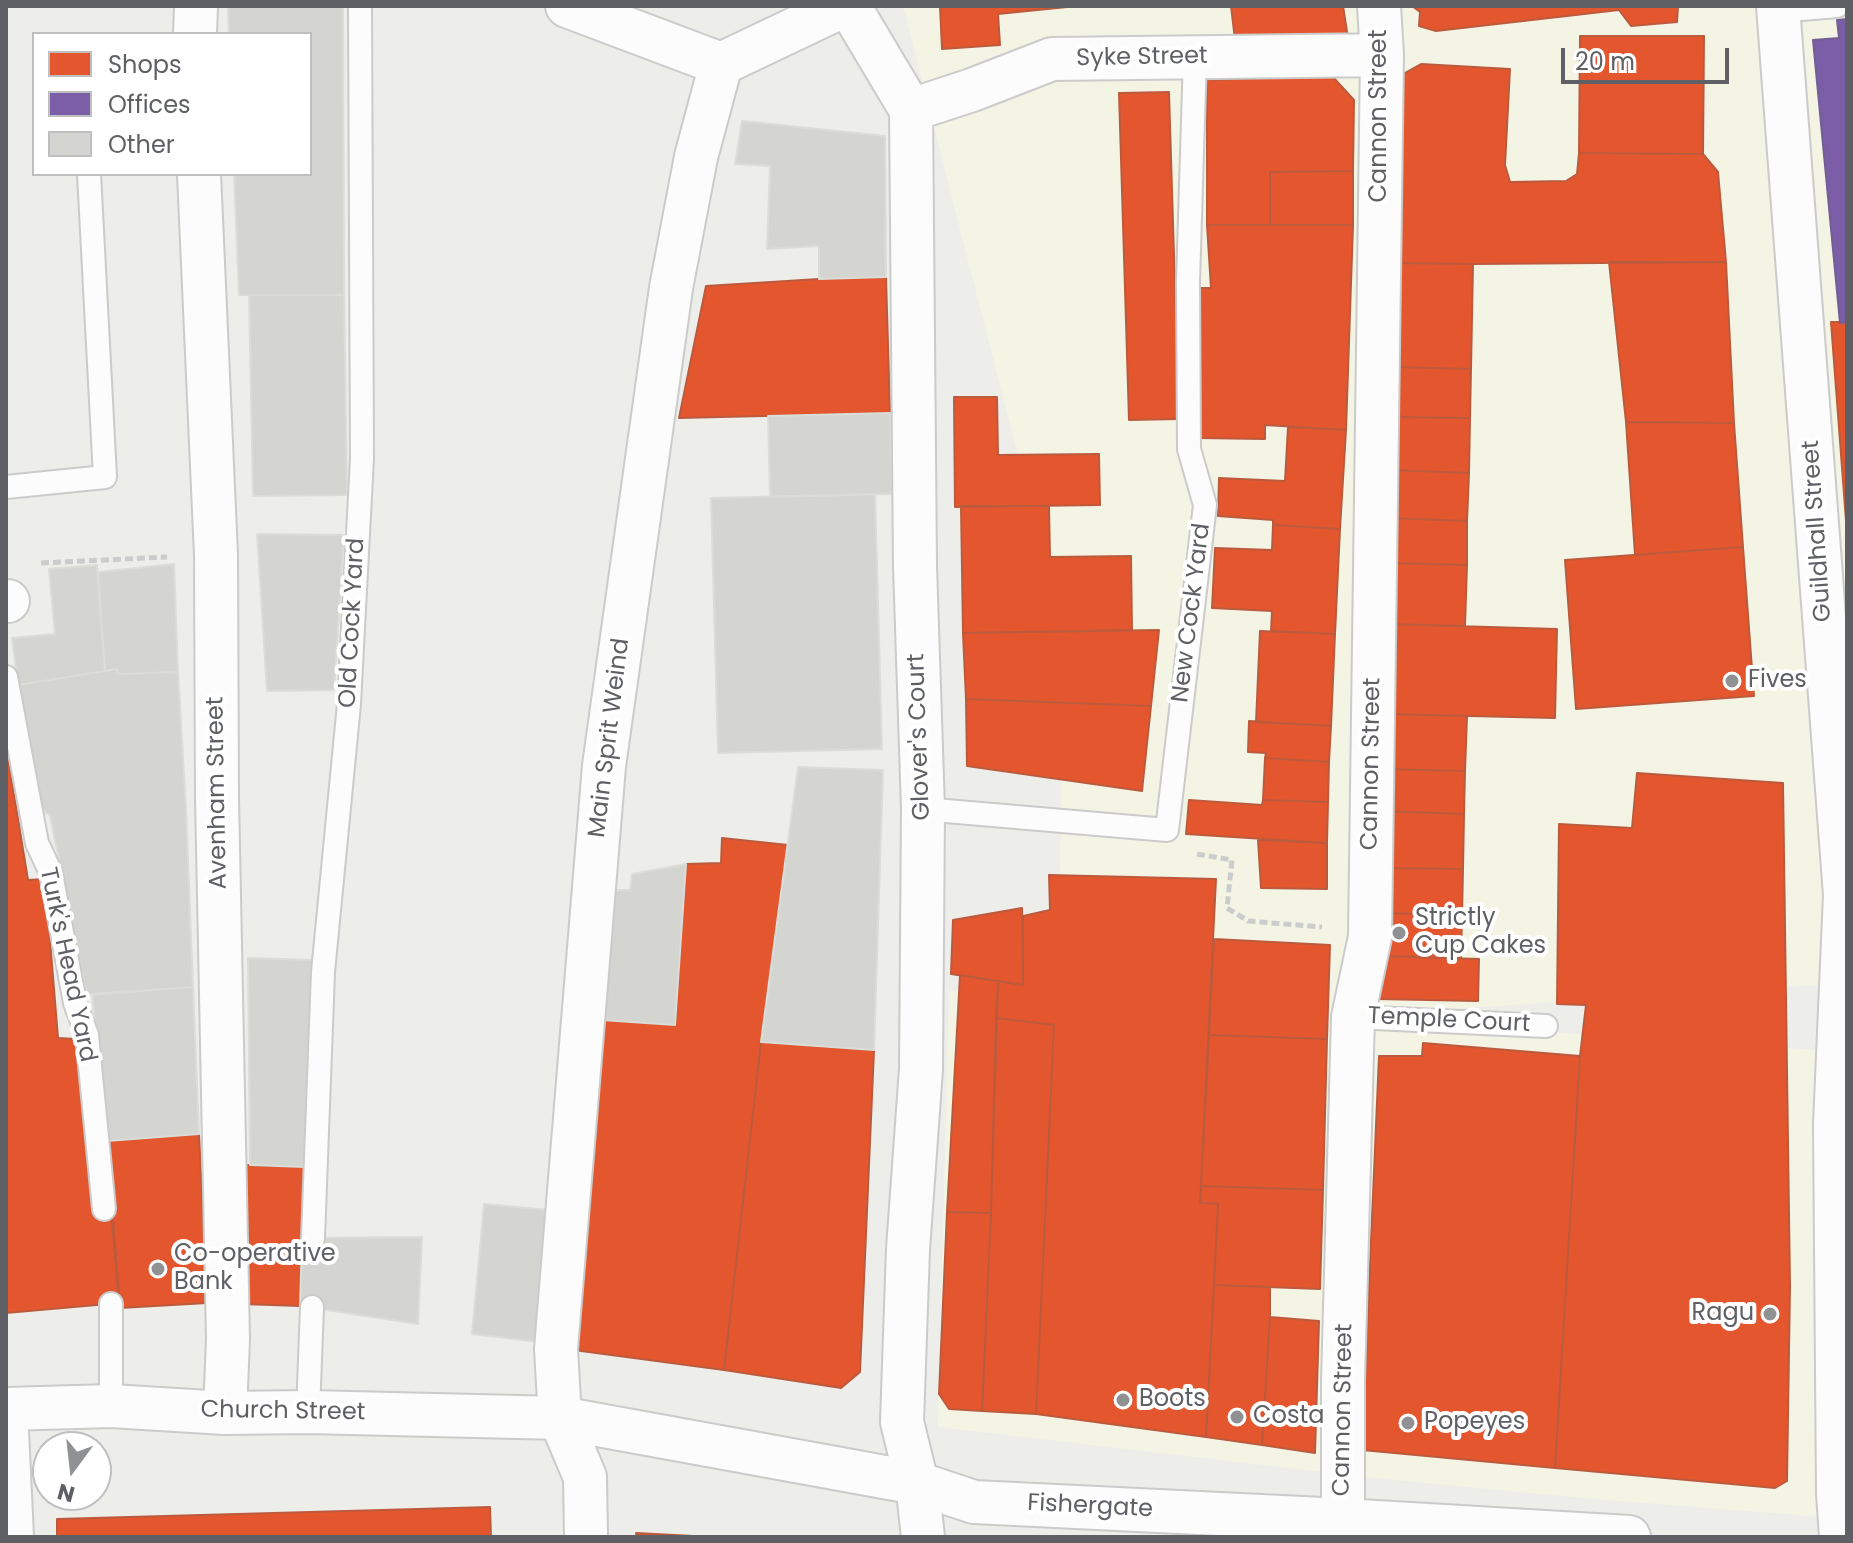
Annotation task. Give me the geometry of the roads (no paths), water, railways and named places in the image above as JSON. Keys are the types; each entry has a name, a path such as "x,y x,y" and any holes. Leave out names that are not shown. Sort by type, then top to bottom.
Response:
{"street":[{"path":"195,32 196,6"},
{"path":"567,6 721,64 846,6 911,110"},
{"name":"Cannon Street","path":"1343,1520 1343,1381 1353,1017 1370,937 1382,55 1379,6"},
{"name":"Guildhall Street","path":"1778,8 1846,895 1835,1124 1841,1537"},
{"name":"Syke Street","path":"911,110 1052,59 1382,55"},
{"name":"Main Sprit Weind","path":"586,1537 585,1477 560,1418 556,1349 604,766 671,288 696,157 721,64"},
{"name":"Glover's Court","path":"911,110 915,566 923,809 921,1069 908,1249 902,1422 917,1483 923,1537"},
{"name":"Avenham Street","path":"199,176 216,555 217,797 228,1339 225,1413"},
{"name":"Church Street","path":"6,1409 111,1406 225,1413 560,1418"},
{"path":"6,1409 12,1537"},
{"name":"Fishergate","path":"560,1418 917,1483 974,1502 1629,1537"}],"lane":[{"name":"Old Cock Yard","path":"313,1238 323,972 349,704 362,458 360,6"},
{"path":"1778,8 1837,6"},
{"name":"New Cock Yard","path":"923,809 1167,830 1205,505 1189,449 1188,282 1195,57"},
{"path":"6,487 105,477 89,176"},
{"name":"Turk's Head Yard","path":"6,677 37,843 51,873 75,1003 87,1035 104,1209"},
{"name":"Temple Court","path":"1353,1017 1546,1026"},
{"path":"111,1304 111,1406"},
{"path":"308,1412 312,1307"}],"place":[{"name":"Fives","path":"1732,681"},
{"name":"Strictly Cup Cakes","path":"1399,933"},
{"name":"Co-operative Bank","path":"158,1269"},
{"name":"Ragu","path":"1770,1314"},
{"name":"Boots","path":"1123,1400"},
{"name":"Costa","path":"1237,1417"},
{"name":"Popeyes","path":"1408,1423"}]}
